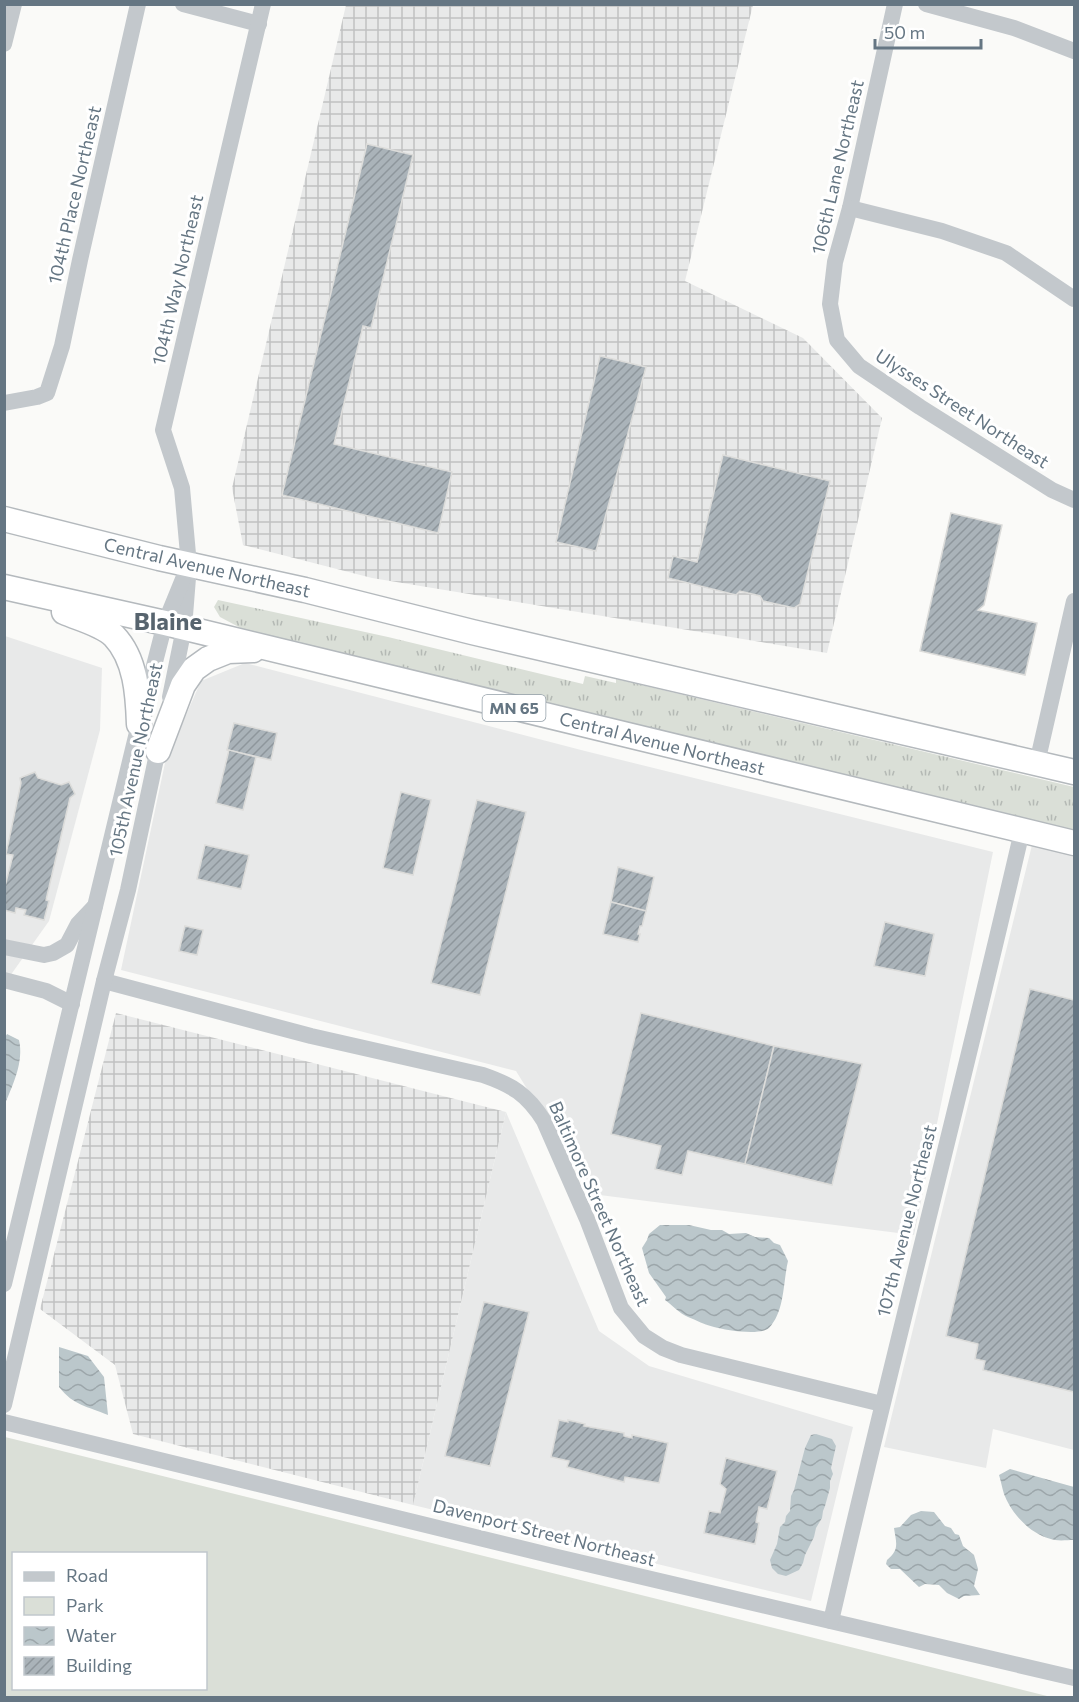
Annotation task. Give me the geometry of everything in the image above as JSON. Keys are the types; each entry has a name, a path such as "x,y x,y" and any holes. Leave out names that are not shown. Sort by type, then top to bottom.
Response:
{"highway":[{"name":"Central Avenue Northeast","path":"4,519 472,632 1074,772"},
{"name":"Central Avenue Northeast","path":"12,589 175,626 1074,843"},
{"path":"12,589 114,635 124,649 135,677 139,724"},
{"path":"158,751 183,685 194,669 208,659 228,651 271,649"}],"street":[{"path":"4,44 14,4"},
{"name":"104th Place Northeast","path":"4,403 47,393 62,346 138,4"},
{"path":"183,4 259,24"},
{"name":"104th Way Northeast","path":"189,565 182,488 162,430 263,4"},
{"name":"106th Lane Northeast","path":"837,340 830,304 835,262 850,208 895,4"},
{"path":"926,4 1014,28 1074,51"},
{"path":"850,208 942,231 1006,253 1074,299"},
{"name":"Ulysses Street Northeast","path":"837,340 859,366 1052,490 1074,500"},
{"name":"105th Avenue Northeast","path":"4,1405 104,981 128,890 158,751 175,626 189,565"},
{"path":"1037,763 1074,601"},
{"name":"105th Avenue Northeast","path":"4,1284 139,724 175,626"},
{"name":"107th Avenue Northeast","path":"831,1621 1022,831"},
{"path":"4,947 44,955 53,953 67,945 78,924 96,905"},
{"path":"4,980 46,991 72,1004"},
{"name":"Baltimore Street Northeast","path":"104,981 311,1036 483,1075 516,1089 535,1107 543,1120 587,1219 621,1308 644,1336 663,1348 681,1355 882,1404"},
{"path":"4,1260 22,1209"},
{"name":"Davenport Street Northeast","path":"4,1422 553,1556 1074,1678"}],"shaded area":[{"path":"346,5 753,5 685,281 803,338 882,418 827,653 372,578 243,545 232,488"},
{"path":"5,636 102,668 100,730 49,921 5,983"},
{"path":"245,663 585,751 993,852 914,1235 592,1194 516,1071 121,970 165,763 201,681"},
{"path":"1032,845 1074,856 1074,1450 993,1429 986,1468 884,1447"},
{"path":"116,1013 506,1112 413,1505 133,1434 115,1365 40,1309"},
{"path":"506,1112 599,1331 649,1366 853,1427 811,1601 413,1505"}],"green space":[{"path":"218,600 388,637 583,684 585,676 616,683 616,679 1074,787 1074,831 250,633 220,617 214,607"},
{"path":"5,1437 1051,1697 5,1697"}],"water":[{"path":"7,1034 19,1040 20,1056 17,1073 5,1104 4,1039"},
{"path":"660,1225 689,1225 722,1230 729,1234 746,1233 755,1237 769,1238 780,1245 788,1261 781,1305 769,1328 751,1332 711,1326 685,1316 665,1300 666,1297 649,1273 642,1248 649,1234"},
{"path":"59,1347 88,1356 104,1377 108,1415 76,1402 59,1387"},
{"path":"816,1434 832,1439 836,1446 831,1468 833,1474 822,1518 803,1563 799,1570 786,1576 778,1574 772,1568 770,1560 777,1544 780,1527 790,1511 791,1496 805,1448 811,1435"},
{"path":"1010,1469 1074,1487 1074,1540 1047,1538 1031,1529 1018,1517 1004,1494 999,1475"},
{"path":"921,1511 934,1512 945,1526 959,1535 963,1546 974,1555 978,1569 974,1586 980,1595 964,1596 959,1599 947,1593 939,1585 925,1584 919,1587 900,1569 891,1569 886,1564 895,1549 894,1528 900,1527 911,1515"}],"building":[{"path":"367,144 413,155 371,328 363,326 334,444 452,472 438,533 282,495"},
{"path":"600,356 646,367 596,551 556,542"},
{"path":"723,455 830,481 800,604 794,608 763,601 760,596 740,591 736,595 668,578 673,556 697,562"},
{"path":"951,513 1002,525 984,605 978,610 1037,623 1025,675 920,651"},
{"path":"234,723 277,733 271,760 227,750"},
{"path":"229,750 256,757 243,810 216,803"},
{"path":"35,772 38,778 61,785 69,782 75,794 70,798 46,900 49,901 44,920 24,915 26,910 16,908 15,913 4,910 4,890 13,855 6,854 21,783 20,778"},
{"path":"401,792 431,800 413,875 383,868"},
{"path":"477,800 526,812 480,995 431,983"},
{"path":"205,845 249,855 241,889 197,879"},
{"path":"618,867 654,877 646,911 611,902"},
{"path":"611,902 646,911 642,926 640,926 638,942 603,934"},
{"path":"885,922 934,934 925,976 874,966"},
{"path":"185,926 203,930 197,955 179,951"},
{"path":"1030,989 1074,1000 1074,1392 983,1370 985,1361 975,1359 978,1344 946,1336"},
{"path":"641,1013 774,1046 745,1164 688,1151 682,1175 655,1169 661,1146 611,1134"},
{"path":"774,1046 862,1064 832,1185 745,1164"},
{"path":"484,1302 529,1312 490,1466 445,1456"},
{"path":"559,1420 624,1433 624,1436 632,1438 632,1435 668,1443 659,1483 625,1477 624,1482 567,1467 569,1461 551,1457"},
{"path":"726,1458 777,1471 767,1509 759,1507 755,1544 704,1533 709,1511 720,1513 726,1489 720,1484"}],"district":[{"name":"Blaine","path":"168,622"}]}
